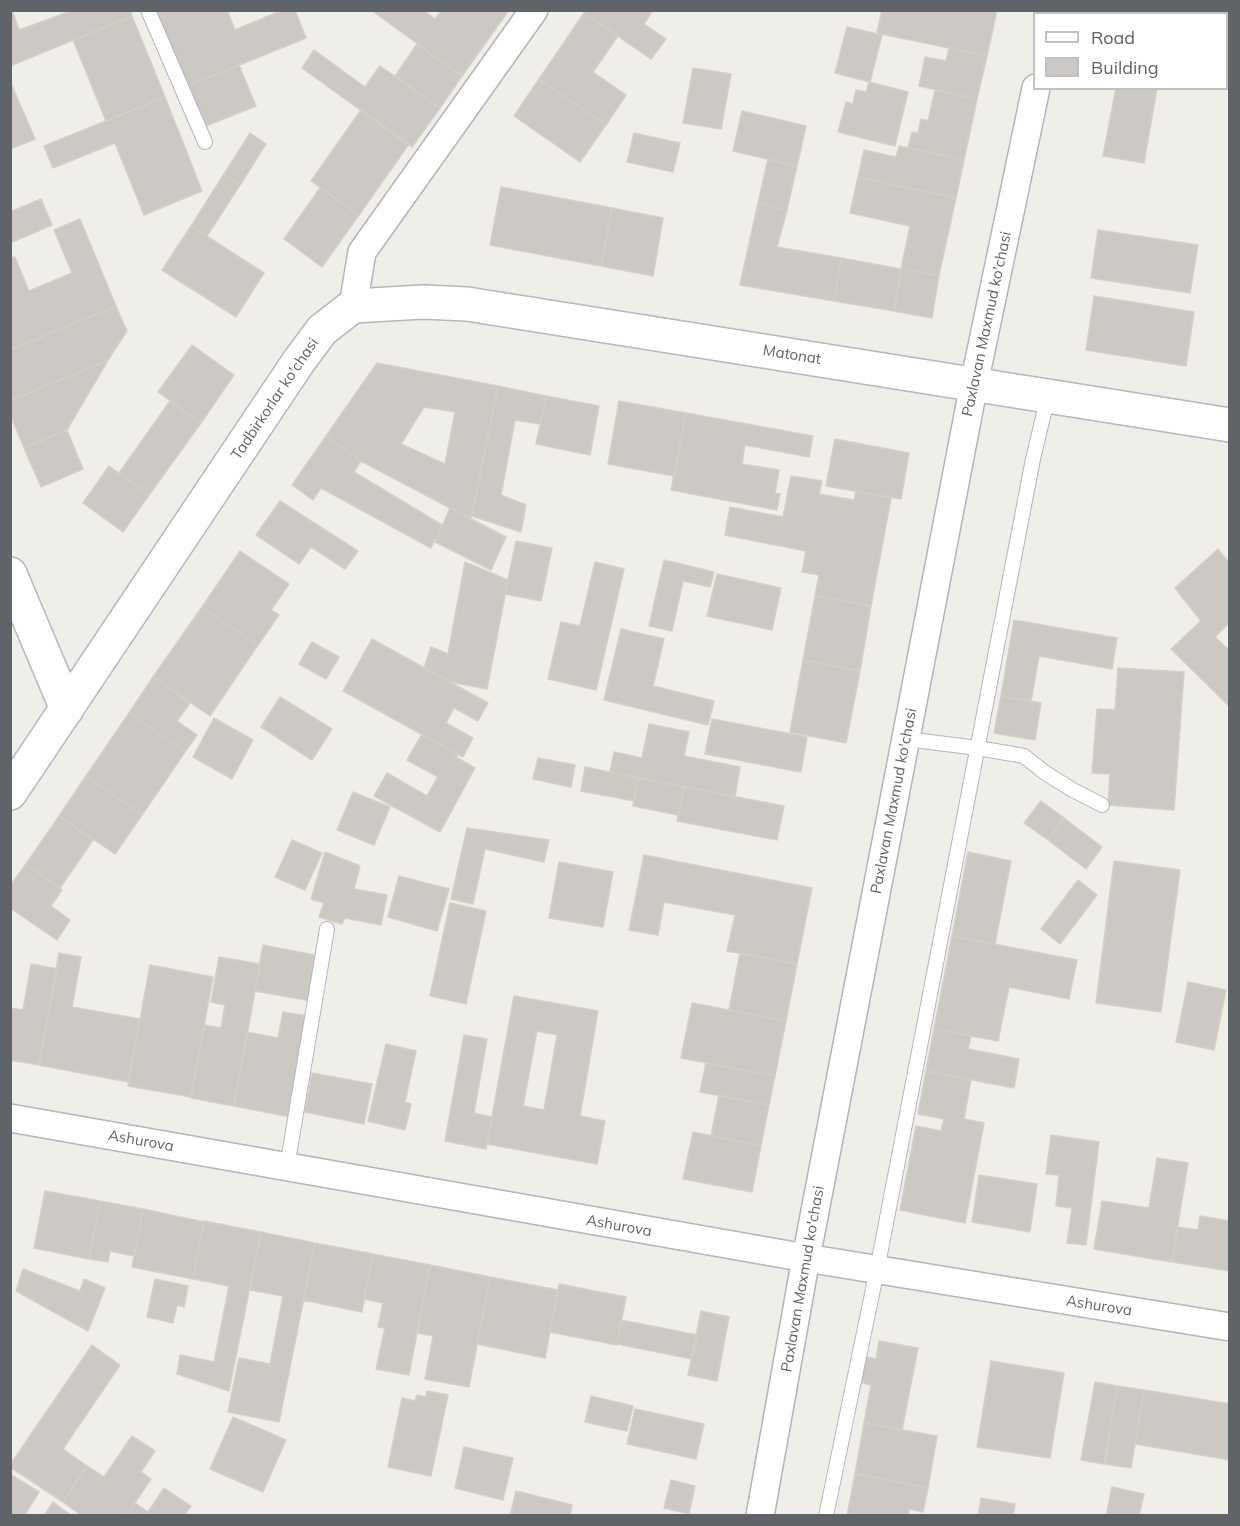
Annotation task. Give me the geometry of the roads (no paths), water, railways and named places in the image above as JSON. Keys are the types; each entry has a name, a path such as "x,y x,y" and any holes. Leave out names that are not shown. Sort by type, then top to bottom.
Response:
{"main road":[{"name":"Matonat","path":"353,306 423,302 467,304 1230,425"},
{"name":"Tadbirkorlar ko'chasi","path":"10,793 299,361 322,330 353,306"},
{"path":"10,574 67,709"}],"street":[{"path":"353,306 362,252 534,10"},
{"name":"Paxlavan Maxmud ko'chasi","path":"760,1515 806,1258 974,384 1036,90"},
{"name":"Ashurova","path":"10,1118 806,1258 1230,1327"}],"lane":[{"path":"148,10 205,142"},
{"path":"826,1515 877,1270 1048,396"},
{"path":"906,739 1024,756 1071,789 1102,805"},
{"path":"287,1167 327,929"}]}
